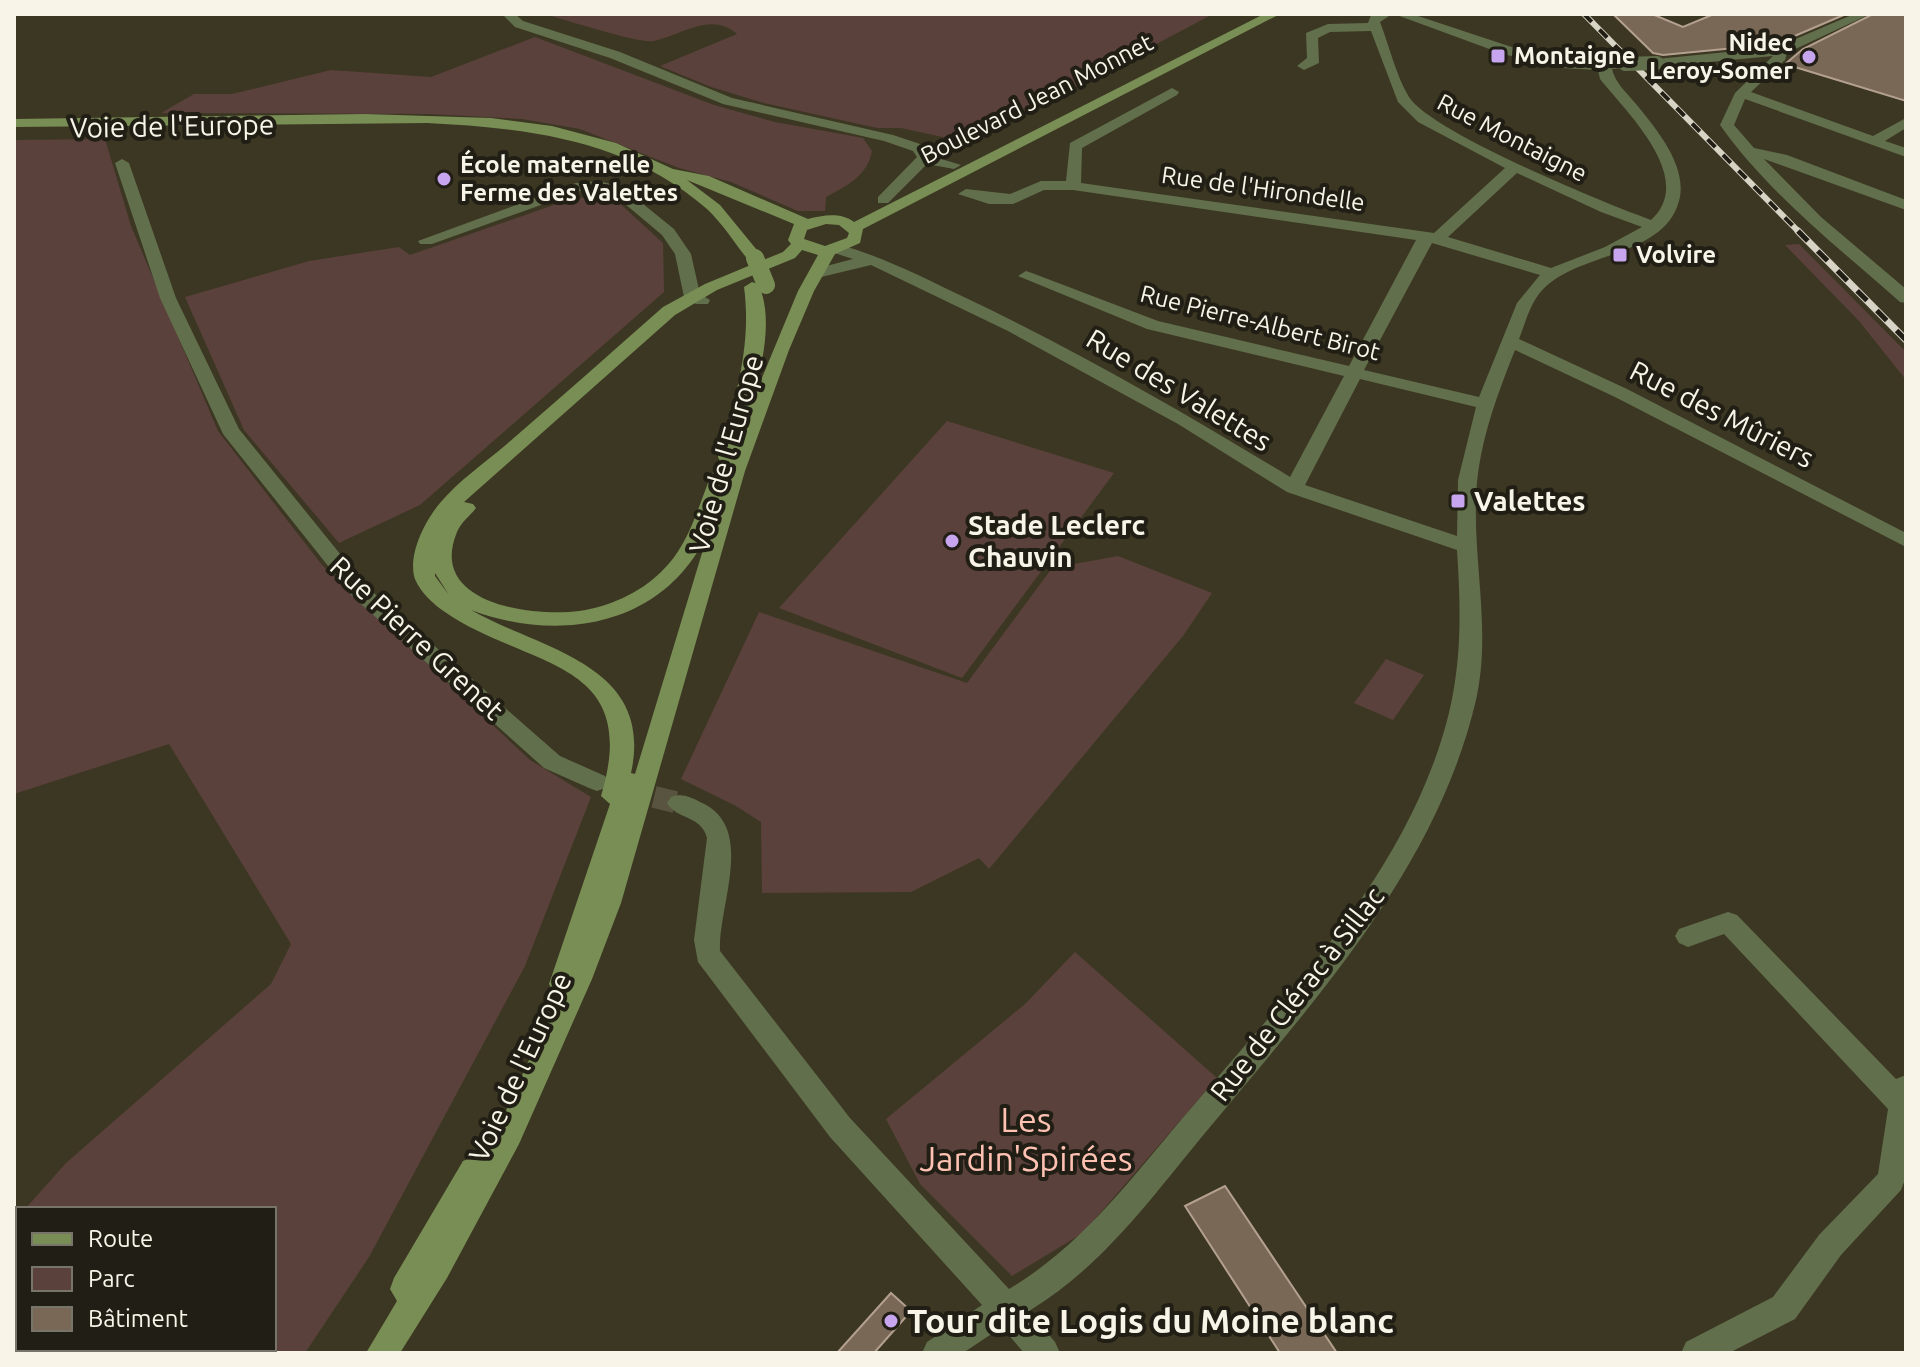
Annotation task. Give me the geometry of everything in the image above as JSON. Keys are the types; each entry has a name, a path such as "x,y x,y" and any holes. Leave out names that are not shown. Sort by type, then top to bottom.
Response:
{"main road":[{"name":"Boulevard Jean Monnet","path":"806,224 837,220 883,200 1255,14"},
{"path":"829,250 780,350 729,473 677,568 663,583 635,600 596,615 551,620 500,614 464,596 444,572 444,543 450,525 704,295 829,250 854,234 1274,14"},
{"name":"Voie de l'Europe","path":"14,125 473,118 555,130 634,157 700,195 734,226 759,286 754,367 729,473 561,986 494,1131 416,1271 365,1353"},
{"name":"Voie de l'Europe","path":"14,125 442,122 522,129 575,141 657,176 715,220 749,260"},
{"path":"634,157 672,172 704,179 806,224 797,231 799,244"},
{"path":"837,220 854,234"},
{"path":"799,244 829,250"},
{"path":"561,986 624,755 622,729 610,702 595,681 463,615 438,599 429,589 422,572 425,543 447,507 644,332 704,295 789,255 799,244"},
{"path":"382,1353 436,1268 509,1135 579,979 608,903 729,473"}],"street":[{"path":"508,14 519,24 615,55 728,101 888,138 918,148 924,159 954,165"},
{"path":"1304,66 1314,60 1311,36 1319,30 1376,27 1375,18 1386,14"},
{"path":"1400,14 1550,63 1605,69 1625,64 1722,59 1780,51 1864,14"},
{"name":"Rue Montaigne","path":"1376,27 1409,108 1444,131 1515,167 1606,209 1653,226"},
{"path":"1493,31 1501,40 1499,48"},
{"path":"1780,51 1780,57 1743,94 1726,120 1731,132 1816,220 1906,298"},
{"name":"Rue de Clérac à Sillac","path":"938,1353 1005,1305 1065,1269 1114,1221 1350,935 1406,849 1438,787 1465,699 1470,667 1471,582 1466,546 1466,498 1472,446 1510,341 1534,289 1552,274 1615,248 1653,226 1671,207 1673,186 1667,158 1607,79 1605,69"},
{"path":"1073,186 1075,146 1172,92"},
{"path":"1743,94 1906,153"},
{"path":"1875,141 1906,122"},
{"path":"1749,151 1782,158 1906,205"},
{"path":"883,200 924,159"},
{"name":"Rue Pierre Grenet","path":"122,163 168,298 230,430 359,591 552,762 597,782"},
{"path":"1294,488 1319,446 1353,373 1423,241 1440,236 1515,167"},
{"path":"426,241 581,186 599,185 629,197 668,232 704,295"},
{"name":"Rue de l'Hirondelle","path":"966,194 989,199 1013,199 1041,185 1073,186 1432,238 1528,264 1552,274"},
{"name":"Rue des Valettes","path":"854,234 873,260"},
{"name":"Rue des Valettes","path":"829,250 873,260 1014,327 1184,420 1294,488 1466,546"},
{"path":"817,273 873,260"},
{"name":"Rue Pierre-Albert Birot","path":"1026,276 1153,325 1486,404"},
{"name":"Rue des Mûriers","path":"1510,341 1607,386 1906,541"},
{"path":"679,803 707,816 717,829 718,854 705,933 707,954 808,1091 889,1185 1005,1305 1044,1353"},
{"path":"1688,936 1728,922 1904,1095 1900,1146 1891,1180 1830,1245 1784,1308 1697,1353"}],"green space":[{"path":"544,14 1213,14 970,143 901,128 877,128 764,103 711,87 660,66 737,34 727,27 707,25 646,41"},
{"path":"535,37 714,105 775,122 863,138 872,151 870,159 855,179 826,197 825,211 798,211 731,182 679,168 580,129 522,119 429,114 161,113 194,94 232,94 331,70 431,77"},
{"path":"105,139 131,226 218,431 322,565 530,760 591,797 525,966 369,1257 305,1353 14,1353 16,1218 16,1351 276,1351 276,1207 27,1207 66,1163 271,984 291,944 169,744 14,794 14,140"},
{"path":"600,195 617,201 663,243 664,292 420,505 339,543 244,430 185,297 309,261 399,247 410,255 568,200"},
{"path":"1799,244 1906,352 1906,380 1859,321 1785,245"},
{"name":"Stade Leclerc Chauvin","path":"947,421 1114,473 962,678 779,608"},
{"path":"1118,556 1212,593 1183,636 989,869 979,858 911,892 762,893 761,822 681,779 759,612 967,683 1052,568"},
{"path":"1386,659 1424,675 1393,720 1354,703"},
{"name":"Les Jardin'Spirées","path":"1075,952 1217,1078 1083,1233 1012,1276 920,1184 886,1119 1025,1004"}],"building":[{"path":"1613,14 1652,14 1683,27 1714,14 1846,14 1776,44 1663,55 1653,53"},
{"name":"Nidec Leroy-Somer","path":"1873,14 1906,14 1906,101 1785,64 1803,49"},
{"path":"1225,1186 1337,1353 1280,1353 1185,1206"},
{"name":"Tour dite Logis du Moine blanc","path":"891,1293 911,1311 874,1353 837,1353"}],"tunnel":[{"path":"622,789 679,803"}],"railway":[{"path":"1584,14 1800,233"},
{"path":"1798,231 1906,340"}],"place":[{"name":"Montaigne","path":"1498,56"},
{"name":"Nidec Leroy-Somer","path":"1809,57"},
{"name":"École maternelle Ferme des Valettes","path":"444,179"},
{"name":"Volvire","path":"1620,255"},
{"name":"Valettes","path":"1458,501"},
{"name":"Stade Leclerc Chauvin","path":"952,541"},
{"name":"Tour dite Logis du Moine blanc","path":"891,1321"}]}
